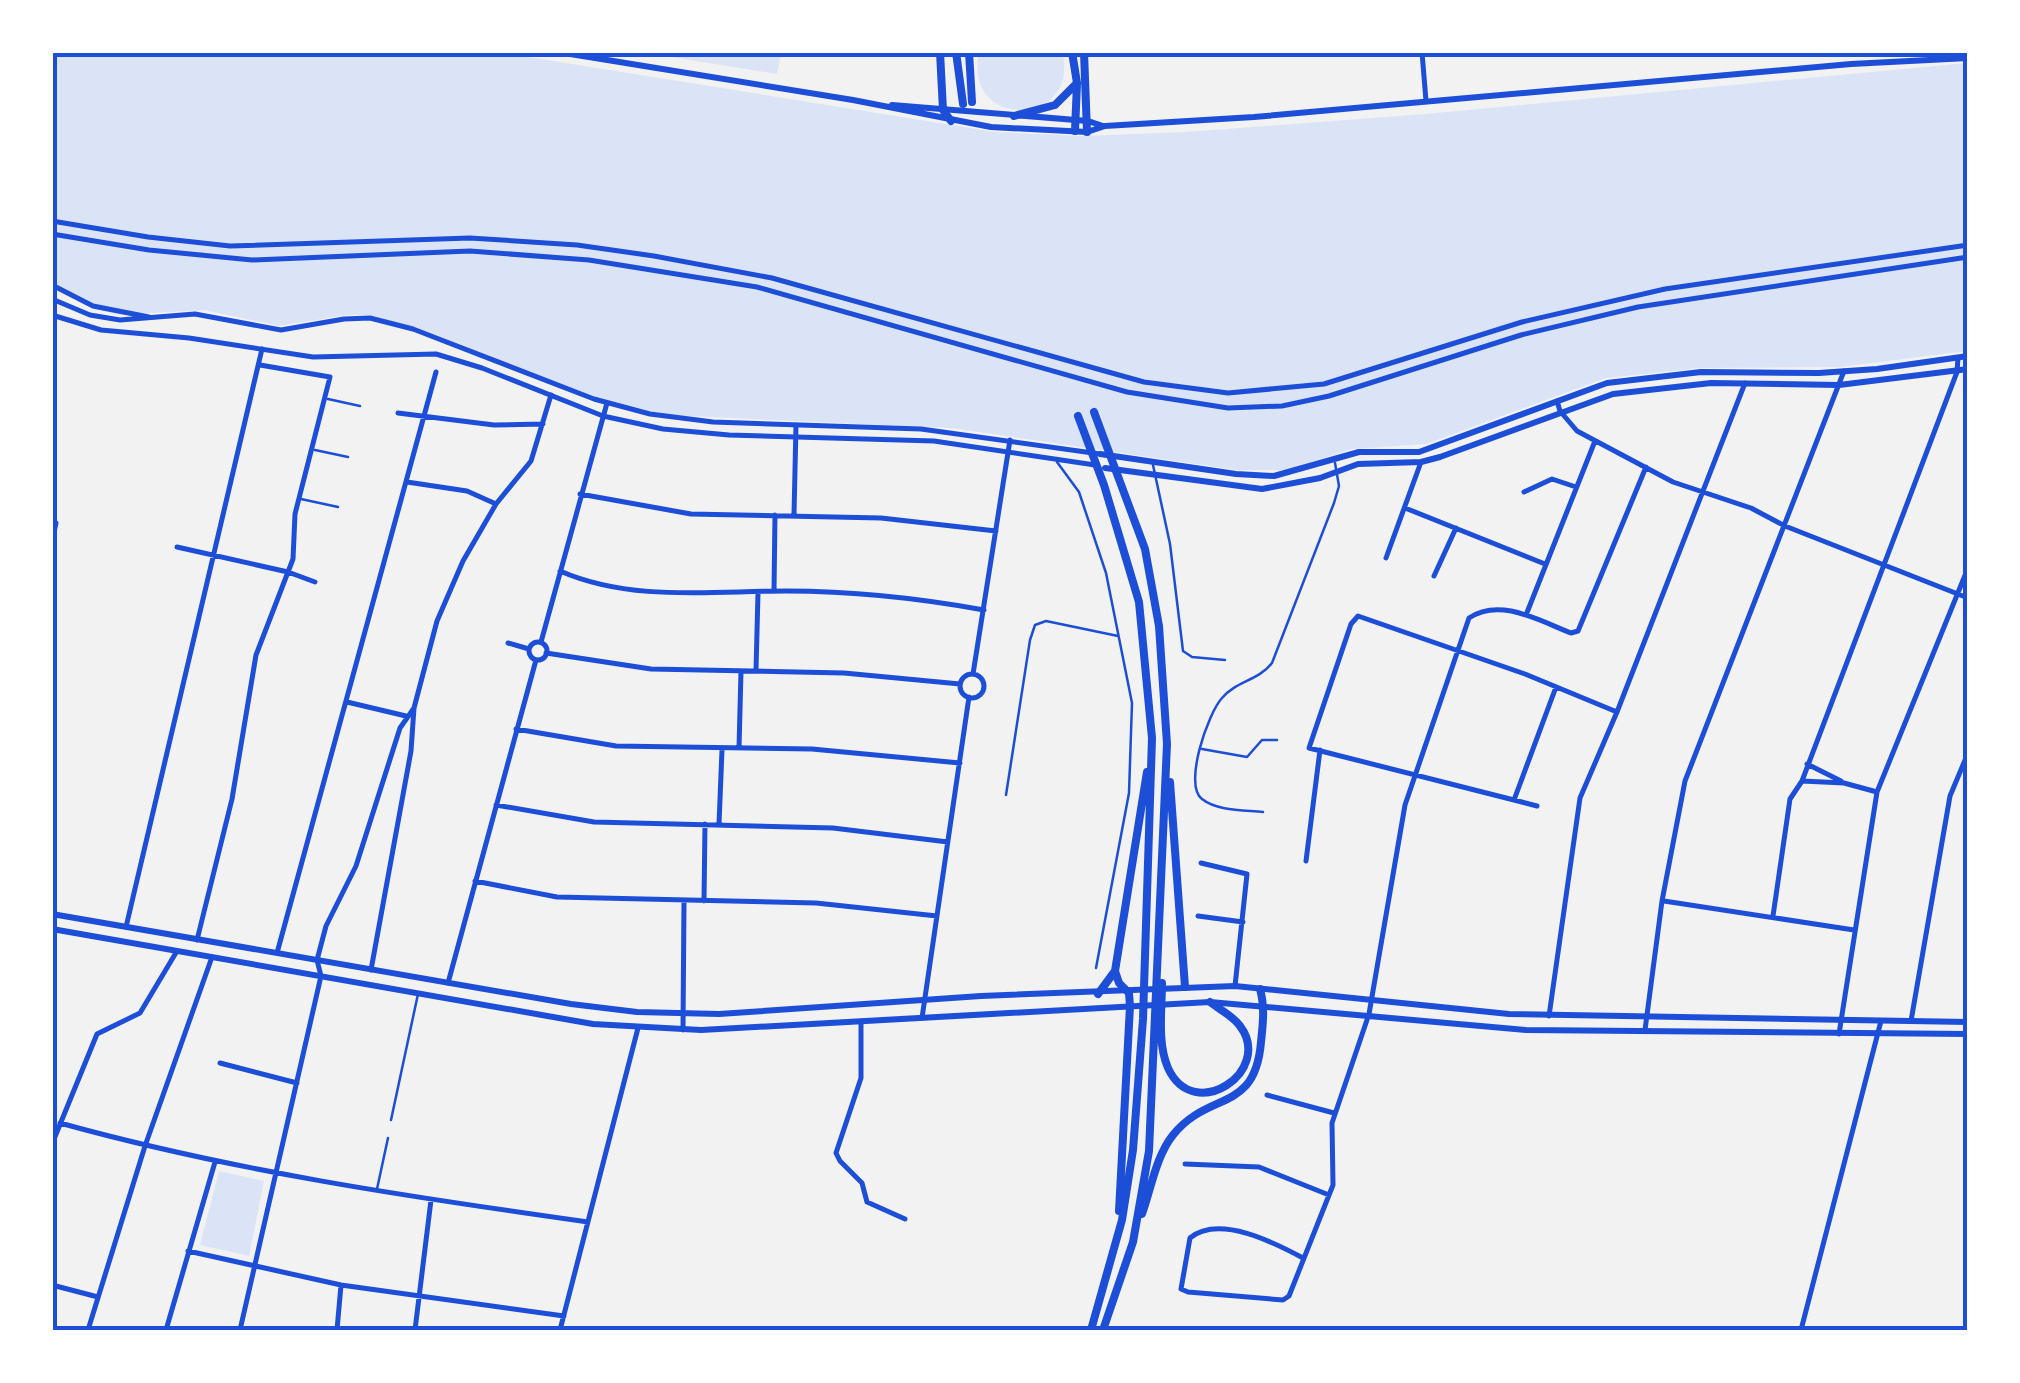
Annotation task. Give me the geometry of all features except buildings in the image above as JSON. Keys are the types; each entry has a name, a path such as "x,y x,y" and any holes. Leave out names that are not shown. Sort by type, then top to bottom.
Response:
{"main road":[{"path":"940,52 943,110 952,121"},
{"path":"956,52 964,106"},
{"path":"964,106 971,52"},
{"path":"1072,52 1077,83 1075,131"},
{"path":"1084,52 1088,132"},
{"path":"562,53 852,100 952,121 1088,132 1104,126 1851,64 1968,58"},
{"path":"1014,116 1054,106 1077,83"},
{"path":"852,100 943,110 964,106 992,114 1088,121 1104,126"},
{"path":"1100,454 1263,476 1287,474 1359,452 1419,452 1607,383 1670,375 1844,371 1968,356"},
{"path":"1105,468 1262,489 1358,464 1420,462 1613,394 1690,384 1839,385 1968,369"},
{"path":"1094,412 1145,549 1160,626 1186,987"},
{"path":"1078,416 1140,602 1152,738 1142,1019 1132,1150 1116,1240 1090,1330"},
{"path":"1116,1240 1130,1006 1129,993 1119,983 1116,972 1152,738"},
{"path":"1133,1242 1148,1151 1167,744"},
{"path":"52,914 598,1009 683,1014 1235,986 1549,1016 1968,1022"},
{"path":"63,930 66,916"},
{"path":"1160,928 1163,1046 1170,1072 1186,1088 1207,1093 1218,1091 1236,1078 1246,1061 1248,1040 1234,1018 1210,1002"},
{"path":"52,929 593,1024 638,1028 682,1030 861,1022 1210,1002 1526,1030 1968,1034"},
{"path":"144,944 146,930"},
{"path":"1098,994 1116,972"},
{"path":"1103,1330 1170,1139 1202,1109 1239,1094 1253,1080 1260,1062 1264,1004 1260,988"},
{"path":"1021,996 1022,1011"},
{"path":"1476,1025 1478,1011"}],"street":[{"path":"1422,52 1426,101"},
{"path":"1851,64 1852,52"},
{"path":"52,221 230,246 470,238 577,245 724,267 1097,369 1189,390 1228,393 1324,384 1557,312 1664,289 1968,245"},
{"path":"52,234 149,250 252,260 470,251 572,257 757,287 1101,385 1186,404 1228,408 1282,406 1329,396 1521,335 1601,315 1696,296 1968,258"},
{"path":"1840,263 1842,276"},
{"path":"52,285 93,306 156,318"},
{"path":"52,299 90,315 120,320 208,314 291,330 370,318 414,329 607,403 650,414 692,420 921,430 1100,454"},
{"path":"52,315 101,330 328,358 436,354 603,416 691,432 912,440 1053,457 1105,468"},
{"path":"126,928 262,349"},
{"path":"1773,916 1790,800 1802,780 1957,372 1958,358"},
{"path":"196,940 232,799 256,656 293,559 299,499 330,378 260,364"},
{"path":"1644,1033 1662,901 1685,781 1844,371"},
{"path":"277,953 436,372"},
{"path":"1549,1016 1580,798 1745,384"},
{"path":"370,970 411,751 414,708 446,598 496,504 525,472 536,450 551,395"},
{"path":"1556,400 1577,431 1646,467 1703,494 1750,508 1784,526 1968,598"},
{"path":"546,654 541,642 607,403"},
{"path":"398,413 494,424 544,424"},
{"path":"794,515 796,425"},
{"path":"973,674 1010,440"},
{"path":"1526,615 1595,441"},
{"path":"1386,558 1420,462"},
{"path":"1303,1258 1250,1233 1200,1232 1190,1238 1181,1281 1183,1292 1282,1300 1288,1296 1329,1195 1334,1176 1334,1112 1369,1014 1404,805 1469,618 1478,612 1504,610 1571,633 1578,630 1646,467"},
{"path":"1524,492 1552,479 1576,487"},
{"path":"406,482 466,491 496,504"},
{"path":"580,494 691,514 897,519 996,531"},
{"path":"1405,508 1545,564"},
{"path":"774,591 775,515"},
{"path":"52,542 56,523"},
{"path":"1434,576 1456,528"},
{"path":"177,547 288,572 315,582"},
{"path":"1838,1034 1878,792 1968,568"},
{"path":"560,572 581,580 667,593 863,594 984,610"},
{"path":"756,672 758,593"},
{"path":"1537,806 1309,748 1351,624 1358,616 1617,712"},
{"path":"536,660 529,649 533,643 541,642"},
{"path":"508,643 529,649"},
{"path":"448,983 536,660 546,654 652,670 859,674 960,684"},
{"path":"739,749 741,672"},
{"path":"973,674 981,678 984,688 979,695 969,697 960,684 973,674"},
{"path":"1514,800 1556,687"},
{"path":"922,1018 969,697"},
{"path":"347,702 406,716"},
{"path":"240,1330 320,976 317,960 326,926 360,855 406,716 414,708"},
{"path":"516,729 616,746 845,751 960,763"},
{"path":"720,824 722,750"},
{"path":"1306,861 1320,750"},
{"path":"1911,1021 1950,796 1968,753"},
{"path":"1808,764 1844,782 1878,792"},
{"path":"1802,780 1844,782"},
{"path":"496,805 594,822 849,830 948,842"},
{"path":"704,901 705,824"},
{"path":"1202,863 1247,874 1235,986"},
{"path":"475,880 557,897 848,904 937,916"},
{"path":"682,1030 684,901"},
{"path":"1662,901 1854,930"},
{"path":"1198,916 1242,922"},
{"path":"52,1144 96,1034 140,1013 177,951"},
{"path":"88,1330 145,1146 212,957"},
{"path":"1801,1330 1881,1021"},
{"path":"861,1022 861,1078 836,1153 862,1183 867,1202 905,1219"},
{"path":"560,1330 638,1028"},
{"path":"220,1063 297,1084"},
{"path":"1267,1095 1334,1112"},
{"path":"60,1123 276,1174 588,1222"},
{"path":"166,1330 214,1162"},
{"path":"1184,1164 1259,1167 1329,1195"},
{"path":"415,1330 431,1200"},
{"path":"188,1251 341,1285 564,1316"},
{"path":"52,1285 98,1297"},
{"path":"337,1330 341,1285"}],"lane":[{"path":"325,398 360,406"},
{"path":"312,449 348,457"},
{"path":"1053,457 1079,492 1106,573 1132,703 1129,794 1096,968"},
{"path":"1262,812 1202,800 1193,780 1220,700 1231,689 1256,679 1272,662 1339,486 1334,461"},
{"path":"1153,462 1170,544 1183,652 1225,660"},
{"path":"299,499 338,507"},
{"path":"1006,795 1035,625 1046,621 1118,636"},
{"path":"1201,749 1247,757 1262,740 1277,740"},
{"path":"391,1120 419,994"},
{"path":"376,1191 388,1138"}],"shaded area":[{"path":"781,52 777,74 647,53"},
{"path":"1062,52 1063,77 1055,95 1040,106 1022,110 1003,107 988,96 979,78 979,53"},
{"path":"53,53 504,53 995,132 1082,136 1425,114 1967,63 1967,351 1840,367 1700,368 1606,378 1426,444 1352,449 1286,470 1237,470 951,428 666,415 595,397 429,332 370,315 279,326 204,310 119,315 95,309 53,287"},
{"path":"219,1171 264,1181 249,1256 200,1245"}]}
